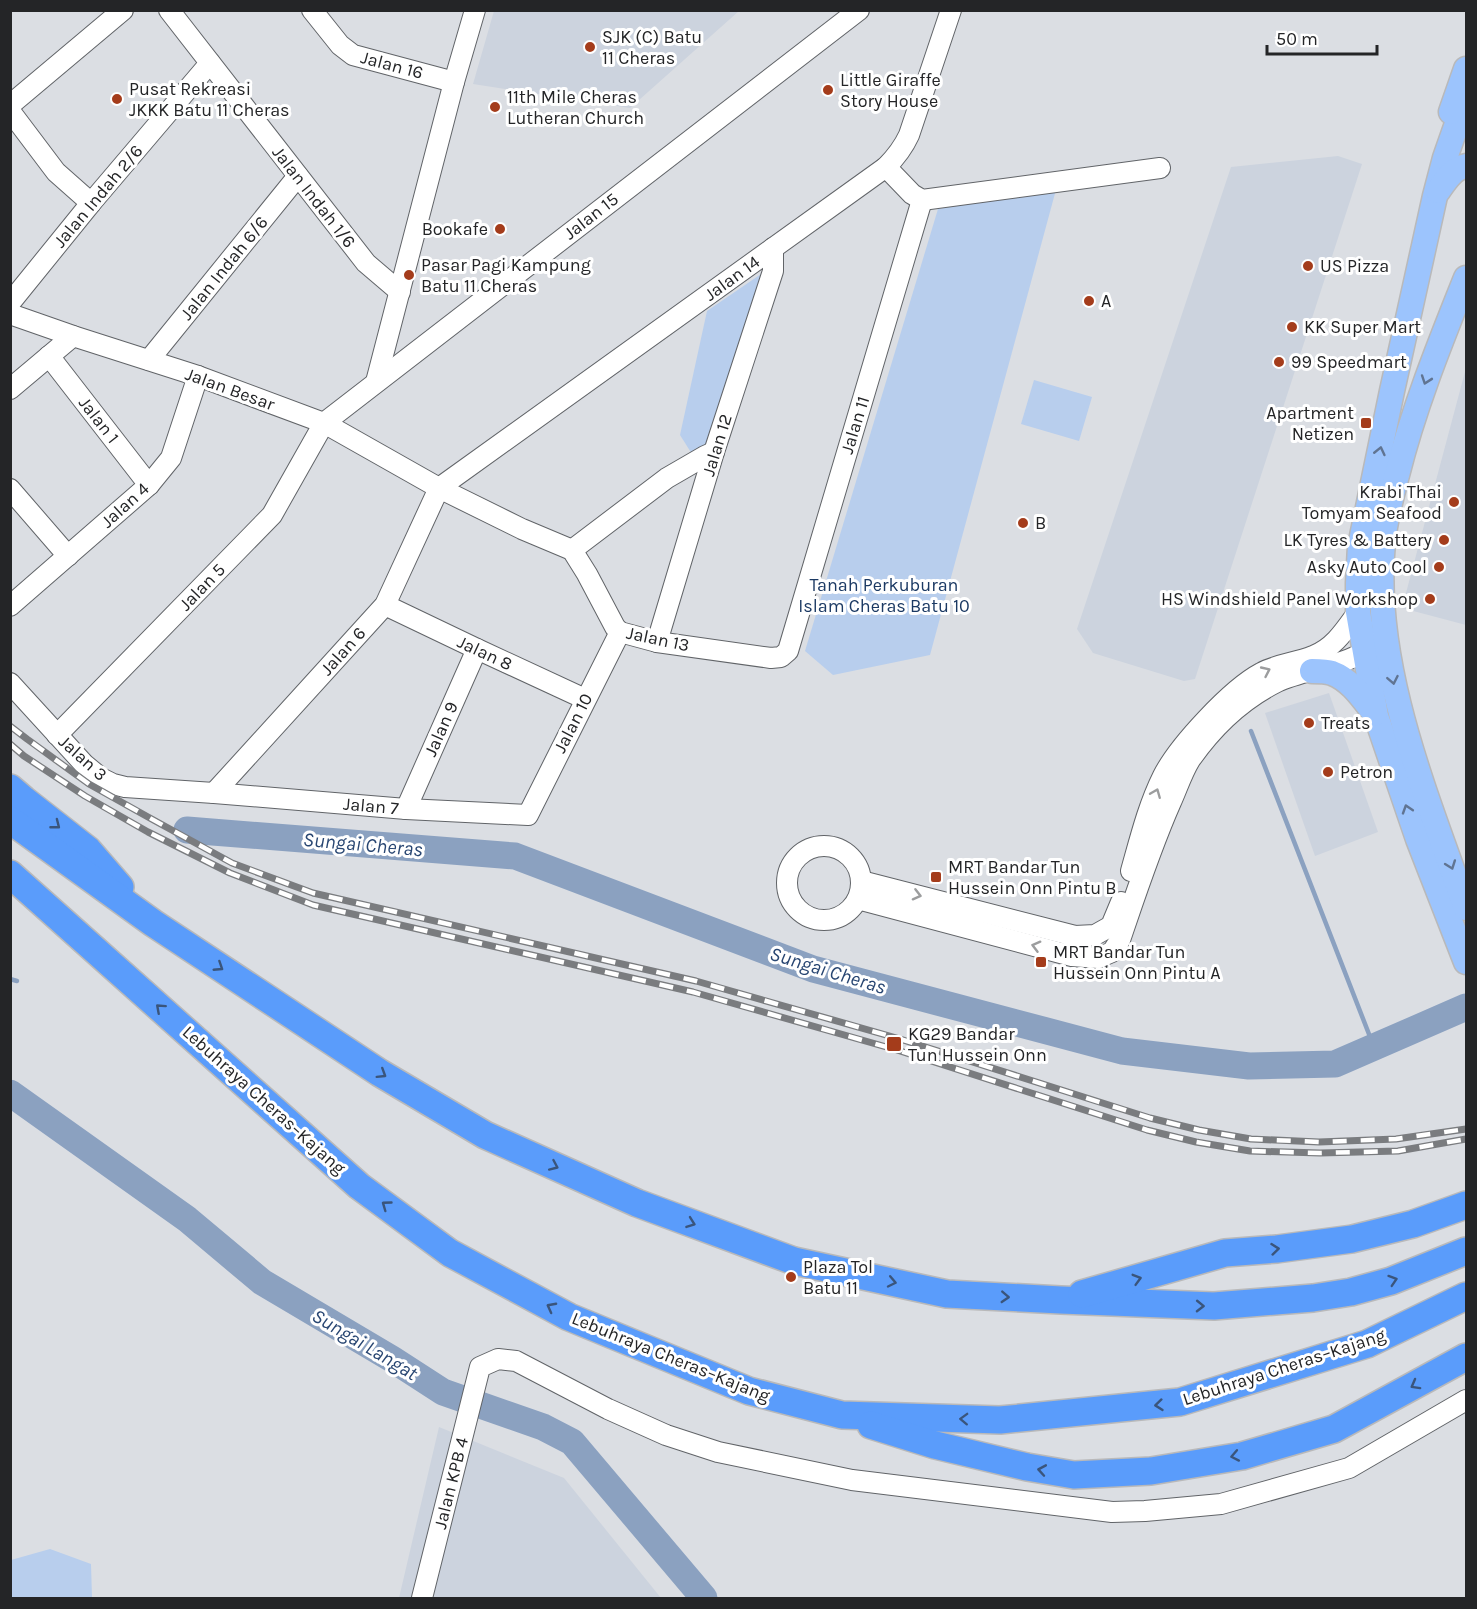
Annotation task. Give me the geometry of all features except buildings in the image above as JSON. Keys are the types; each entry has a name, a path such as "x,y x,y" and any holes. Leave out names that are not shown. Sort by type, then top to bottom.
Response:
{"highway":[{"path":"10,788 88,850 153,923"},
{"path":"10,820 153,923 380,1073 485,1135 637,1203 794,1261 947,1294 1214,1306 1313,1298 1350,1292 1391,1281 1467,1251"},
{"name":"Lebuhraya Cheras–Kajang","path":"10,874 359,1186 450,1253 569,1317 749,1391 842,1415 1000,1420 1180,1402 1367,1344 1459,1300"},
{"path":"10,891 69,925"},
{"path":"1413,1224 1467,1189"},
{"path":"1060,1300 1225,1253 1352,1239 1413,1224 1467,1205"},
{"path":"842,1415 935,1445 1027,1467 1074,1475 1151,1471 1242,1456 1334,1429 1467,1357"}],"main road":[{"path":"1392,391 1383,368 1400,276 1417,207 1467,69"},
{"path":"1467,98 1445,158 1435,196 1360,546 1358,583 1358,612 1376,716 1418,839 1467,962"},
{"path":"1435,196 1459,167 1467,166"},
{"path":"1467,278 1425,383 1401,457 1383,543 1381,582 1384,622 1400,710 1425,791 1467,908"},
{"path":"1312,670 1330,672 1344,679 1376,716"}],"street":[{"path":"10,105 123,10"},
{"name":"Jalan Indah 1/6","path":"169,10 366,263 400,292"},
{"name":"Jalan 16","path":"312,10 340,45 352,55 454,82"},
{"path":"376,382 475,10"},
{"name":"Jalan 15","path":"324,423 860,10"},
{"name":"Jalan 14","path":"439,488 886,167 904,147 951,10"},
{"name":"Jalan Indah 2/6","path":"10,303 18,282 91,203 210,63"},
{"path":"10,111 56,172 91,203"},
{"path":"886,167 912,194 922,200 1160,168"},
{"name":"Jalan Indah 6/6","path":"149,360 298,176"},
{"name":"Jalan 11","path":"788,651 922,200"},
{"name":"Jalan 12","path":"657,642 714,452 773,271 773,249"},
{"name":"Jalan Besar","path":"10,314 198,376 324,423 439,488"},
{"path":"10,389 73,336"},
{"name":"Jalan 1","path":"49,356 149,484"},
{"name":"Jalan 4","path":"10,606 149,484 171,458 198,376"},
{"name":"Jalan 5","path":"57,735 272,515 324,423"},
{"path":"439,488 522,529 572,550 667,478 714,452"},
{"name":"Jalan 6","path":"214,793 385,605 439,488"},
{"path":"10,489 68,556"},
{"name":"Jalan 13","path":"572,550 620,632 657,642 771,658 781,657 788,651"},
{"name":"Jalan 8","path":"385,605 585,699"},
{"path":"1358,612 1331,646 1313,656 1261,673 1245,684 1223,702 1178,753 1164,774 1154,797 1123,898 1111,926 1095,935 1075,936 859,890 1072,956 1098,958 1112,952 1120,940 1155,839 1189,762 1222,719 1260,691 1285,678 1347,660 1366,651 1378,638 1384,622"},
{"name":"Jalan 10","path":"528,815 620,632"},
{"name":"Jalan 9","path":"406,809 477,650"},
{"name":"Jalan 3","path":"10,683 84,764 101,778 125,787 214,793"},
{"name":"Jalan 7","path":"214,793 406,809 528,815"},
{"name":"Jalan KPB 4","path":"422,1599 480,1367 498,1359 516,1361 609,1409 666,1435 718,1452 852,1480 1112,1512 1221,1504 1349,1468 1467,1400"}],"shaded area":[{"name":"SJK (C) Batu 11 Cheras","path":"494,10 739,11 630,108 473,84"},
{"path":"1338,156 1362,164 1195,679 1184,681 1093,653 1077,629 1231,167"},
{"path":"1466,368 1466,625 1402,608"},
{"path":"1329,693 1378,832 1315,856 1265,713"},
{"path":"439,1427 564,1478 661,1598 399,1598"}],"green space":[{"name":"Tanah Perkuburan Islam Cheras Batu 10","path":"1057,186 930,655 833,675 805,651 938,209"},
{"path":"764,272 717,437 692,454 680,435 707,311"},
{"path":"1034,380 1092,397 1079,441 1021,424"},
{"path":"50,1549 91,1564 92,1598 11,1598 11,1560"}],"waterway":[{"path":"1251,731 1374,1047"},
{"name":"Sungai Cheras","path":"187,830 515,856 813,969 1122,1051 1249,1066 1335,1064 1466,1007"},
{"name":"Sungai Cheras","path":"10,979 17,981"},
{"name":"Sungai Langat","path":"10,1093 187,1219 262,1282 443,1392 543,1427 572,1442 704,1598"}],"railway":[{"path":"10,726 89,784 148,817 232,863 313,893 696,981 900,1039 1150,1118 1199,1130 1251,1139 1319,1142 1396,1139 1466,1129"},
{"path":"10,744 24,756 85,796 148,832 230,873 313,905 693,992 897,1050 1147,1130 1196,1142 1250,1151 1320,1153 1398,1151 1466,1139"}],"place":[{"name":"SJK (C) Batu 11 Cheras","path":"590,47"},
{"name":"Little Giraffe Story House","path":"828,90"},
{"name":"Pusat Rekreasi JKKK Batu 11 Cheras","path":"117,99"},
{"name":"11th Mile Cheras Lutheran Church","path":"495,107"},
{"name":"Bookafe","path":"500,229"},
{"name":"US Pizza","path":"1308,266"},
{"name":"Pasar Pagi Kampung Batu 11 Cheras","path":"409,275"},
{"name":"A","path":"1089,301"},
{"name":"KK Super Mart","path":"1292,327"},
{"name":"99 Speedmart","path":"1279,362"},
{"name":"Apartment Netizen","path":"1366,423"},
{"name":"Krabi Thai Tomyam Seafood","path":"1454,502"},
{"name":"B","path":"1023,523"},
{"name":"LK Tyres & Battery","path":"1444,540"},
{"name":"Asky Auto Cool","path":"1439,567"},
{"name":"HS Windshield Panel Workshop","path":"1430,599"},
{"name":"Treats","path":"1309,723"},
{"name":"Petron","path":"1328,772"},
{"name":"MRT Bandar Tun Hussein Onn Pintu B","path":"936,877"},
{"name":"MRT Bandar Tun Hussein Onn Pintu A","path":"1041,962"},
{"name":"KG29 Bandar Tun Hussein Onn","path":"894,1044"},
{"name":"Plaza Tol Batu 11","path":"791,1277"}]}
